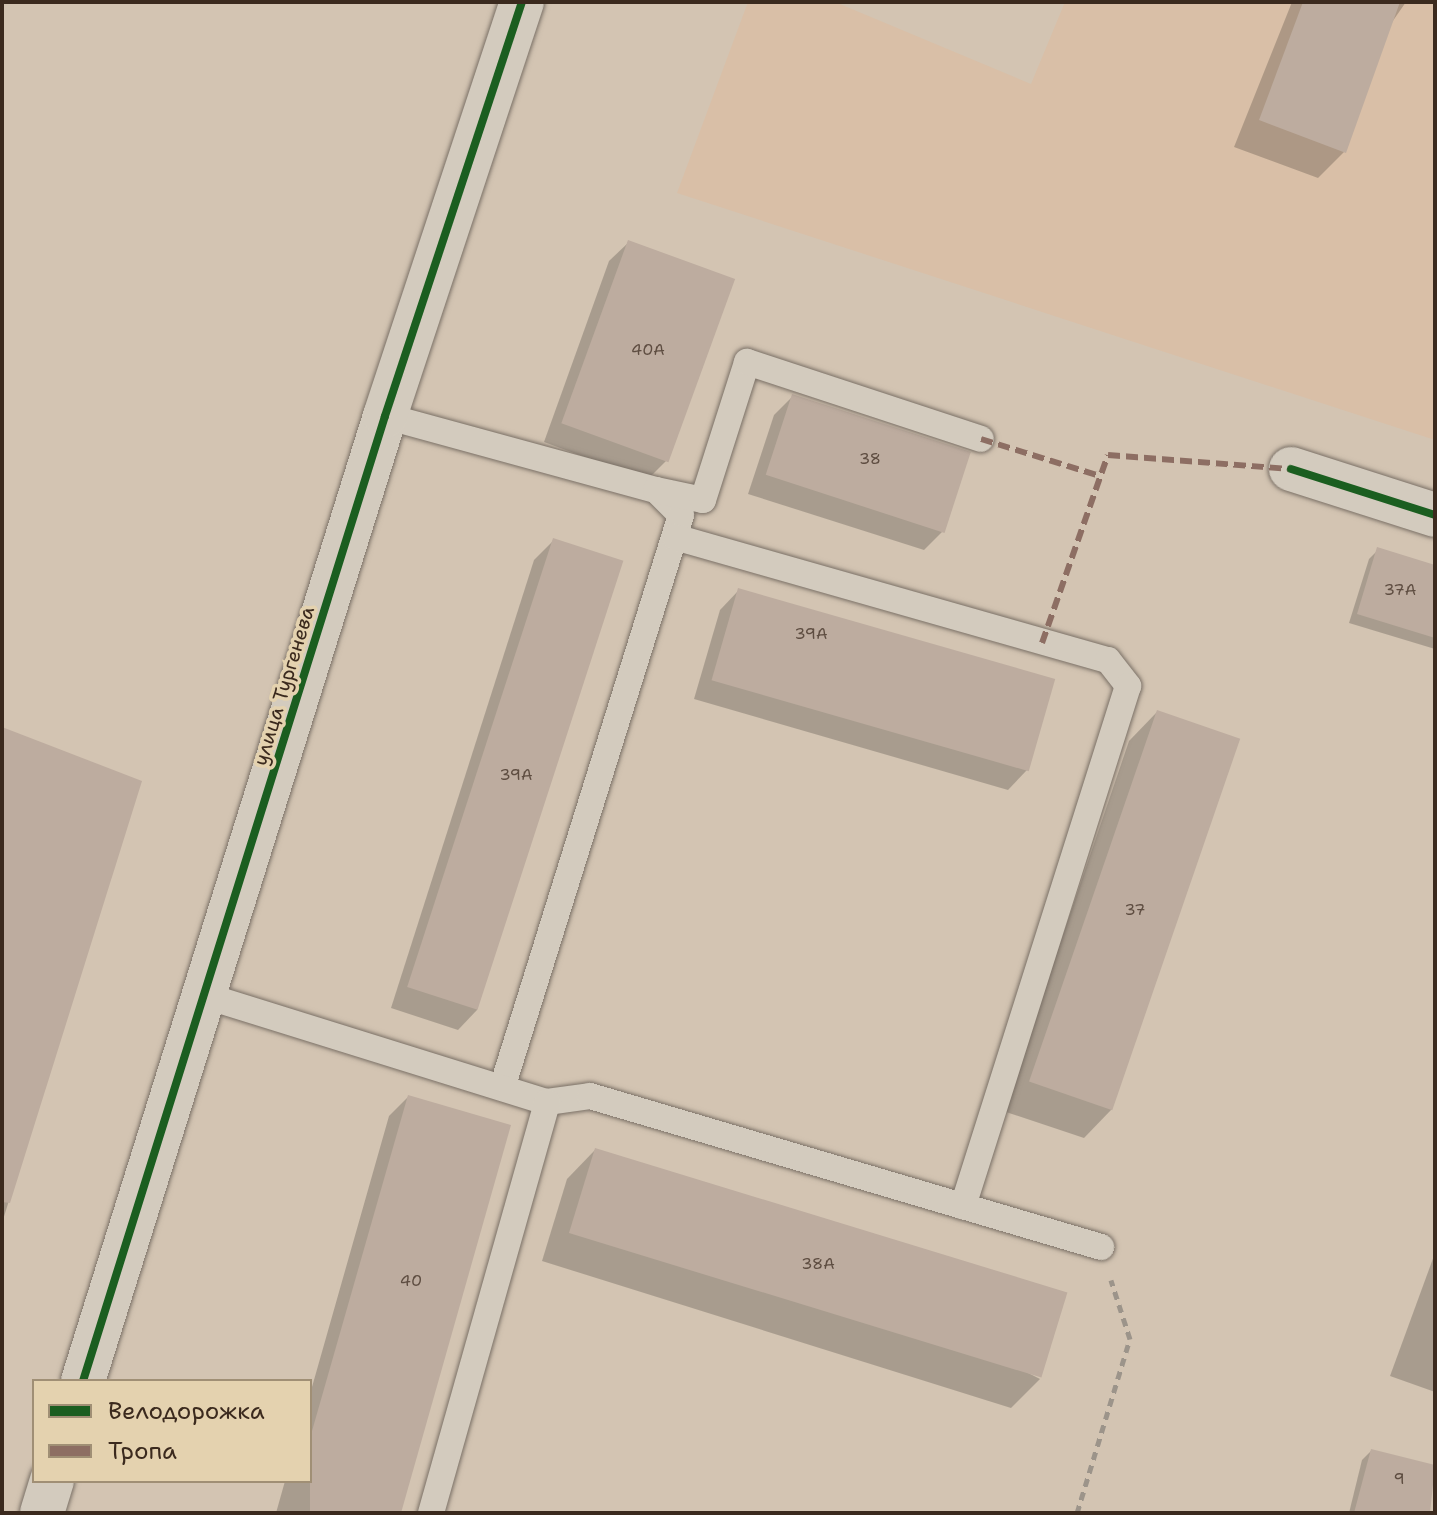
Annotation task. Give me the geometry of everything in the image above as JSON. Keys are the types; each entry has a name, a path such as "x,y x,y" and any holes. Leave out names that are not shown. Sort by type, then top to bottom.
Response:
{"street":[{"name":"улица Тургенева","path":"84,1379 385,416 522,2"},
{"path":"1291,469 1435,515"},
{"path":"42,1513 51,1483"}],"lane":[{"path":"385,416 703,500 747,362 981,439"},
{"path":"502,1088 681,515 656,490"},
{"path":"675,537 1108,660 1128,686 963,1206"},
{"path":"203,995 547,1102 590,1096 1101,1247"},
{"path":"431,1513 547,1102"}],"path":[{"path":"1077,1513 1130,1339 1101,1247"}],"shaded area":[{"path":"748,2 835,2 1031,84 1065,2 1435,2 1435,440 677,193"}],"building":[{"path":"1303,2 1400,2 1346,153 1259,120"},
{"path":"628,240 735,279 668,462 561,423"},
{"path":"792,394 971,452 945,533 766,475"},
{"path":"553,538 623,561 478,1010 407,987"},
{"path":"1377,547 1435,565 1435,638 1357,614"},
{"path":"738,588 1055,679 1029,771 712,680"},
{"path":"1157,710 1240,739 1112,1110 1029,1082"},
{"path":"2,727 142,781 10,1203 2,1202"},
{"path":"408,1095 511,1125 401,1513 310,1513 312,1431"},
{"path":"595,1148 1067,1292 1041,1378 569,1233"},
{"path":"1371,1449 1435,1465 1430,1513 1354,1513"}],"marked path":[{"path":"981,439 1100,476"},
{"path":"1042,643 1108,455 1291,469"}],"cycle path":[{"path":"84,1379 385,416 522,2"},
{"path":"1291,469 1435,515"}]}
